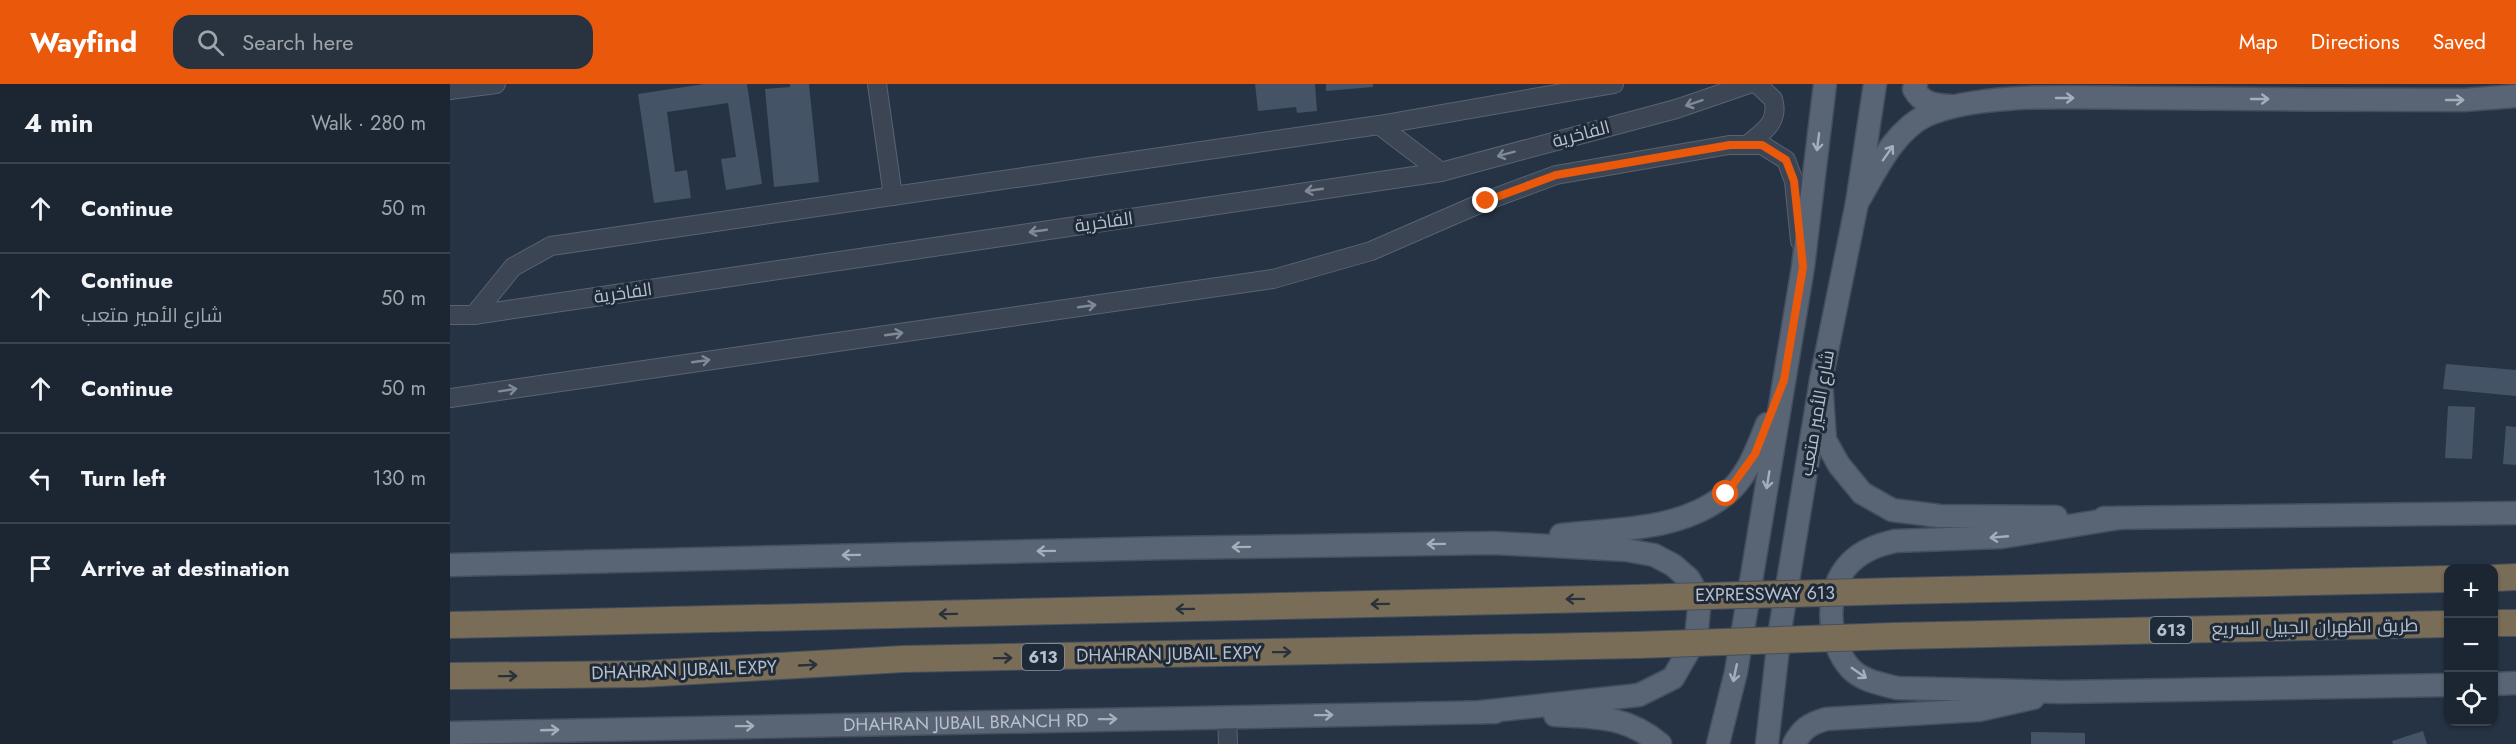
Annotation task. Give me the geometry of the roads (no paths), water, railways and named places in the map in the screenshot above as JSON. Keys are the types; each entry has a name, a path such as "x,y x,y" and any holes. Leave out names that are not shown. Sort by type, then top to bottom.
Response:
{"highway":[{"path":"2498,578 2516,577"},
{"name":"EXPRESSWAY 613","path":"450,625 2444,579"},
{"path":"2498,623 2516,623"},
{"name":"طريق الظهران الجبيل السريع","path":"1637,645 1894,636 2444,624"},
{"name":"DHAHRAN JUBAIL EXPY","path":"450,676 642,674 903,659 1637,645"}],"main road":[{"name":"شارع الأمير متعب","path":"1718,744 1736,672 1803,267 1825,84"},
{"name":"شارع الأمير متعب","path":"1767,744 1780,630 1821,380 1857,203 1875,84"},
{"path":"1916,84 1914,89 1919,99 1934,105 1953,106 2054,98 2464,100 2516,96"},
{"path":"1857,203 1887,152 1903,133 1926,116 1953,106"},
{"path":"1494,543 1680,520 1703,510 1726,494 1742,475 1755,454 1784,380"},
{"path":"1821,380 1825,440 1839,465 1862,493 1892,510 1940,516 2119,518 2516,513"},
{"path":"2119,518 2002,537 1895,541 1878,544 1863,552 1849,564 1839,580 1833,602 1833,634 1842,656 1852,670 1873,683 1897,688 2061,692 2444,685"},
{"path":"450,565 1156,548 1494,543 1626,550 1654,555 1673,565 1689,579 1700,599 1696,638 1685,662 1673,678 1639,695 1481,712"},
{"path":"2498,684 2516,683"},
{"path":"1794,744 1806,727 1826,719 1979,710 2061,692"},
{"path":"1481,712 1601,717 1635,726 1660,744"},
{"name":"DHAHRAN JUBAIL BRANCH RD","path":"450,733 1481,712"}],"street":[{"path":"450,90 496,84"},
{"path":"877,84 893,196"},
{"path":"474,315 513,267 551,246 1379,125 1614,84"},
{"name":"الفاخرية","path":"450,315 474,315 1441,171 1676,109 1749,84"},
{"path":"1747,145 1768,129 1774,118 1773,99 1757,84"},
{"path":"1379,125 1441,171"},
{"path":"450,398 1273,279 1371,250 1486,201 1556,175 1719,147 1762,145 1786,160 1794,181 1803,267"},
{"path":"1227,717 1228,744"}]}
